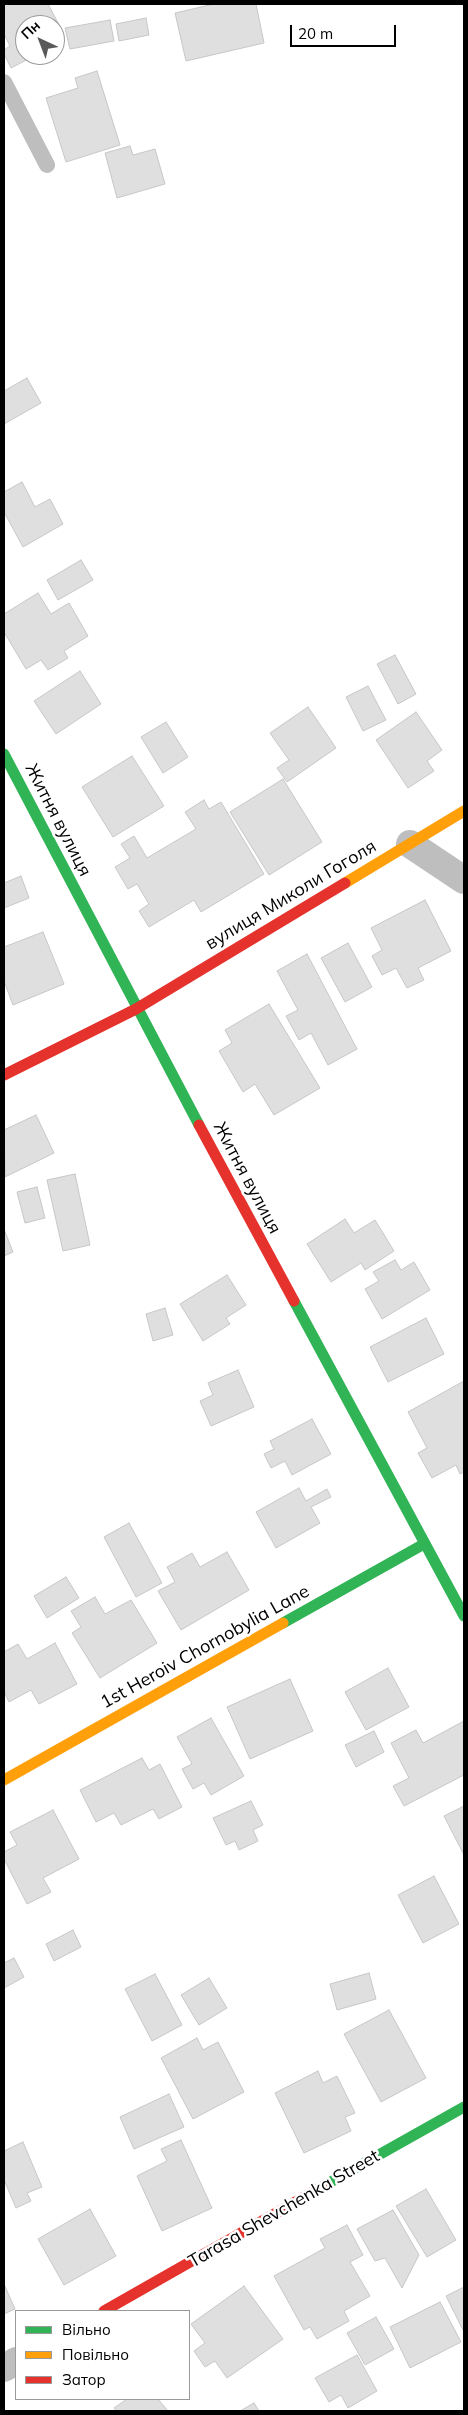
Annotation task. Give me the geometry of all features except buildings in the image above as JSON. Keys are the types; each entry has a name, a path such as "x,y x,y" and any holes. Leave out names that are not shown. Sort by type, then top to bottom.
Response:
{"street":[{"name":"Житня вулиця","path":"4,754 136,1009 464,1616"},
{"name":"вулиця Миколи Гоголя","path":"4,1076 136,1009 464,811"},
{"path":"410,844 464,880"},
{"name":"1st Heroiv Chornobylia Lane","path":"4,1780 424,1544"},
{"name":"Tarasa Shevchenka Street","path":"106,2310 464,2108"},
{"path":"4,2368 15,2362"}],"lane":[{"path":"4,82 48,165"}],"traffic: fast":[{"path":"4,754 199,1125"},
{"path":"294,1301 464,1616"},
{"path":"283,1623 424,1544"},
{"path":"327,2184 464,2107"}],"traffic: slow":[{"path":"345,883 464,811"},
{"path":"4,1780 283,1623"}],"traffic: jam":[{"path":"4,1075 136,1009 345,883"},
{"path":"199,1125 294,1301"},
{"path":"106,2310 327,2184"}]}
